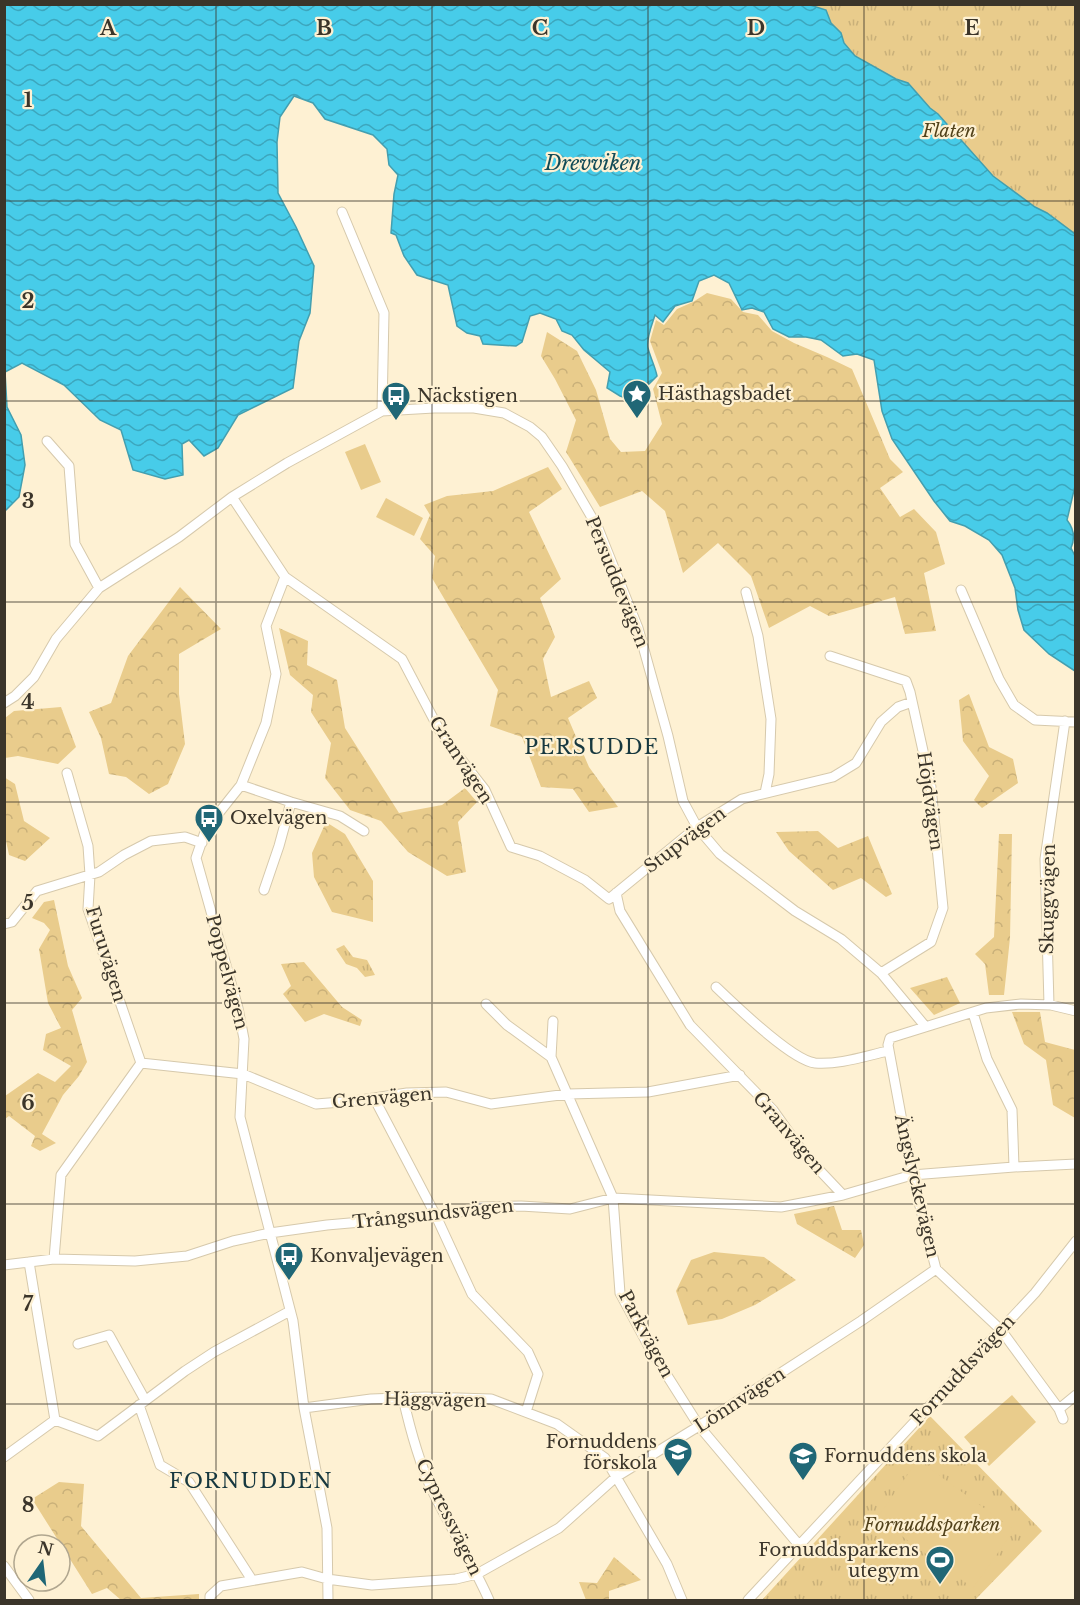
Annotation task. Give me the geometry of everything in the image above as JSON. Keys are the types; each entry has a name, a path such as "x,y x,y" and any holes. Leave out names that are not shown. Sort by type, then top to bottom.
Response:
{"street":[{"path":"342,212 384,313 382,411"},
{"name":"Persuddevägen","path":"4,702 15,696 34,677 56,639 99,588 179,537 232,497 286,463 382,411 474,408 504,413 530,427 542,437 562,466 598,528 639,628 683,801 697,828 720,854 795,911 841,939 881,973 925,1026"},
{"path":"47,441 69,466 75,544 99,588"},
{"name":"Granvägen","path":"232,497 285,576 402,659 441,735 485,790 511,847 540,856 613,896 690,1025 773,1110 805,1155 843,1195"},
{"name":"Poppelvägen","path":"285,576 266,626 276,674 266,723 241,785 206,829 196,858 238,1008 244,1039 240,1117 293,1321 304,1408 327,1528 328,1600"},
{"path":"961,590 999,679 1014,705 1035,720 1070,722"},
{"path":"746,592 758,636 771,718 769,774 765,793"},
{"name":"Höjdvägen","path":"830,656 906,681 931,787 943,909 931,942 881,973"},
{"name":"Stupvägen","path":"613,896 697,828 742,799 833,777 856,763 882,722 898,707 912,702"},
{"name":"Skuggvägen","path":"1049,1005 1045,859 1070,722"},
{"name":"Furuvägen","path":"67,773 88,846 90,875 88,909 141,1063"},
{"path":"241,785 340,816 364,831"},
{"path":"264,890 291,802"},
{"path":"4,924 12,922 37,891 99,872 124,855 151,841 185,837 202,843"},
{"path":"716,987 798,1057 813,1063 832,1062 888,1051 890,1038 987,1008 1021,1004 1049,1005 1076,1011"},
{"name":"Parkvägen","path":"486,1004 507,1025 550,1057 568,1094 613,1198 620,1293 649,1347 699,1426 799,1545"},
{"path":"973,1013 987,1059 1012,1110 1014,1167"},
{"path":"550,1057 553,1021"},
{"name":"Ängslyckevägen","path":"888,1051 912,1175 936,1269 1001,1330 1059,1409 1063,1419"},
{"path":"54,1259 61,1175 141,1063"},
{"name":"Grenvägen","path":"141,1063 243,1074 316,1104 407,1093 446,1092 491,1104 568,1094 648,1092 740,1076"},
{"path":"374,1098 436,1216 472,1294 528,1352 538,1374 526,1412"},
{"name":"Trångsundsvägen","path":"5,1265 54,1259 135,1262 187,1256 233,1241 270,1233 327,1224 436,1216 480,1207 521,1206 570,1209 613,1198 781,1207 843,1195 912,1175 1076,1164"},
{"name":"Fornuddsvägen","path":"748,1600 1035,1293 1076,1241"},
{"path":"29,1262 55,1420"},
{"name":"Lönnvägen","path":"210,1600 210,1596 221,1586 302,1572 372,1585 456,1579 477,1574 559,1528 616,1477 861,1321 936,1269"},
{"path":"55,1420 98,1436 214,1352 290,1311"},
{"path":"78,1344 109,1335 142,1403 160,1465 189,1482 252,1580"},
{"path":"1059,1409 1076,1395"},
{"name":"Häggvägen","path":"304,1408 370,1399 425,1397 491,1399 557,1424 605,1458 667,1564 682,1600"},
{"name":"Cypressvägen","path":"403,1398 414,1444 432,1489 489,1600"},
{"path":"4,1457 55,1420"},
{"path":"4,1566 29,1600"}],"green space":[{"name":"Flaten","path":"557,5 1075,5 1075,352"},
{"path":"707,293 731,299 743,312 758,315 772,331 852,369 890,459 903,472 880,488 900,517 914,509 936,532 945,564 924,573 936,631 905,634 895,597 829,616 810,606 769,628 751,576 718,543 683,573 665,511 642,491 600,507 566,452 576,420 541,356 547,332 577,351 596,390 610,439 621,452 645,451 662,424 653,389 662,373 650,341 656,320 664,325 677,309"},
{"path":"365,444 381,482 361,490 345,452"},
{"path":"548,467 562,489 529,512 561,579 540,598 555,637 543,659 551,697 589,681 597,698 568,718 589,767 618,807 589,812 573,789 541,787 522,737 490,726 498,690 432,578 435,556 420,539 430,515 424,505 447,496 493,491"},
{"path":"386,498 423,518 414,536 376,517"},
{"path":"180,587 221,629 179,654 179,694 185,744 168,784 149,794 126,777 109,774 101,738 89,712 111,703 128,656"},
{"path":"279,628 308,641 307,665 337,680 345,728 399,813 442,805 465,788 477,802 458,822 466,872 447,876 408,852 381,821 350,810 325,778 331,743 311,712 313,695 290,675"},
{"path":"969,694 989,747 1013,759 1018,783 982,808 974,800 989,776 963,741 959,700"},
{"path":"61,707 76,747 58,764 18,756 5,758 5,718 14,711"},
{"path":"4,777 15,784 24,821 50,838 25,861 9,855 5,836"},
{"path":"326,822 345,834 373,881 373,922 332,912 314,877 312,853"},
{"path":"818,831 838,848 868,836 892,894 886,897 861,878 833,890 789,851 776,832"},
{"path":"999,834 1012,834 1010,938 1004,995 989,995 985,964 975,954 994,937"},
{"path":"54,900 68,966 82,998 72,1010 87,1062 63,1095 42,1134 56,1143 40,1151 31,1146 35,1136 9,1116 5,1119 5,1096 38,1073 55,1082 71,1066 43,1050 46,1034 61,1028 48,1003 39,949 50,930 44,923 32,918 44,902"},
{"path":"344,945 353,957 367,960 375,975 365,977 357,968 346,964 336,949"},
{"path":"304,962 342,1007 362,1020 360,1026 324,1014 305,1022 283,994 291,986 281,964"},
{"path":"947,977 960,1003 934,1015 910,988"},
{"path":"1012,1012 1040,1012 1045,1042 1075,1050 1075,1118 1053,1105 1046,1060 1024,1044"},
{"path":"834,1206 842,1230 861,1230 864,1245 855,1258 797,1224 794,1214"},
{"path":"714,1252 764,1257 796,1280 755,1305 722,1319 688,1325 676,1291 691,1260"},
{"path":"1012,1395 1036,1422 989,1466 964,1437"},
{"name":"Fornuddsparken","path":"930,1416 1042,1531 975,1600 762,1600"},
{"path":"918,1460 1014,1530 973,1588 877,1518"},
{"path":"59,1482 84,1484 81,1526 141,1598 199,1594 199,1600 121,1600 107,1588 92,1594 72,1562 72,1533 53,1533 32,1499"},
{"path":"614,1557 641,1580 609,1591 609,1600 586,1600 579,1582 597,1583"}],"water":[{"name":"Drevviken","path":"5,4 807,4 826,10 831,23 841,33 844,43 855,56 896,79 908,83 993,176 1075,234 1076,482 1067,520 1072,530 1071,548 1075,556 1075,671 1049,654 1024,630 1015,588 1002,555 989,540 965,526 950,521 892,439 882,411 874,360 857,354 843,356 821,340 789,337 773,329 764,312 752,308 742,310 729,283 714,275 699,281 692,301 675,306 663,322 655,315 648,344 657,376 648,385 649,398 638,402 620,396 607,388 610,372 584,350 572,335 562,331 556,319 540,313 530,316 522,342 516,346 483,344 480,336 467,333 457,326 448,285 417,275 404,256 396,235 391,233 398,175 389,165 387,149 373,135 325,119 313,103 294,96 280,117 277,142 278,193 314,266 310,313 299,341 293,388 238,415 218,448 204,456 189,440 182,444 183,475 165,479 133,470 121,430 100,420 64,385 22,363 5,372"},
{"path":"5,372 7,407 21,435 25,465 19,497 5,511"}],"place":[{"name":"Hästhagsbadet","path":"637,420"},
{"name":"Näckstigen","path":"396,422"},
{"name":"Oxelvägen","path":"209,844"},
{"name":"Konvaljevägen","path":"289,1282"},
{"name":"Fornuddens förskola","path":"678,1478"},
{"name":"Fornuddens skola","path":"803,1482"},
{"name":"Fornuddsparkens utegym","path":"940,1586"}],"district":[{"name":"PERSUDDE","path":"592,747"},
{"name":"FORNUDDEN","path":"251,1481"}]}
